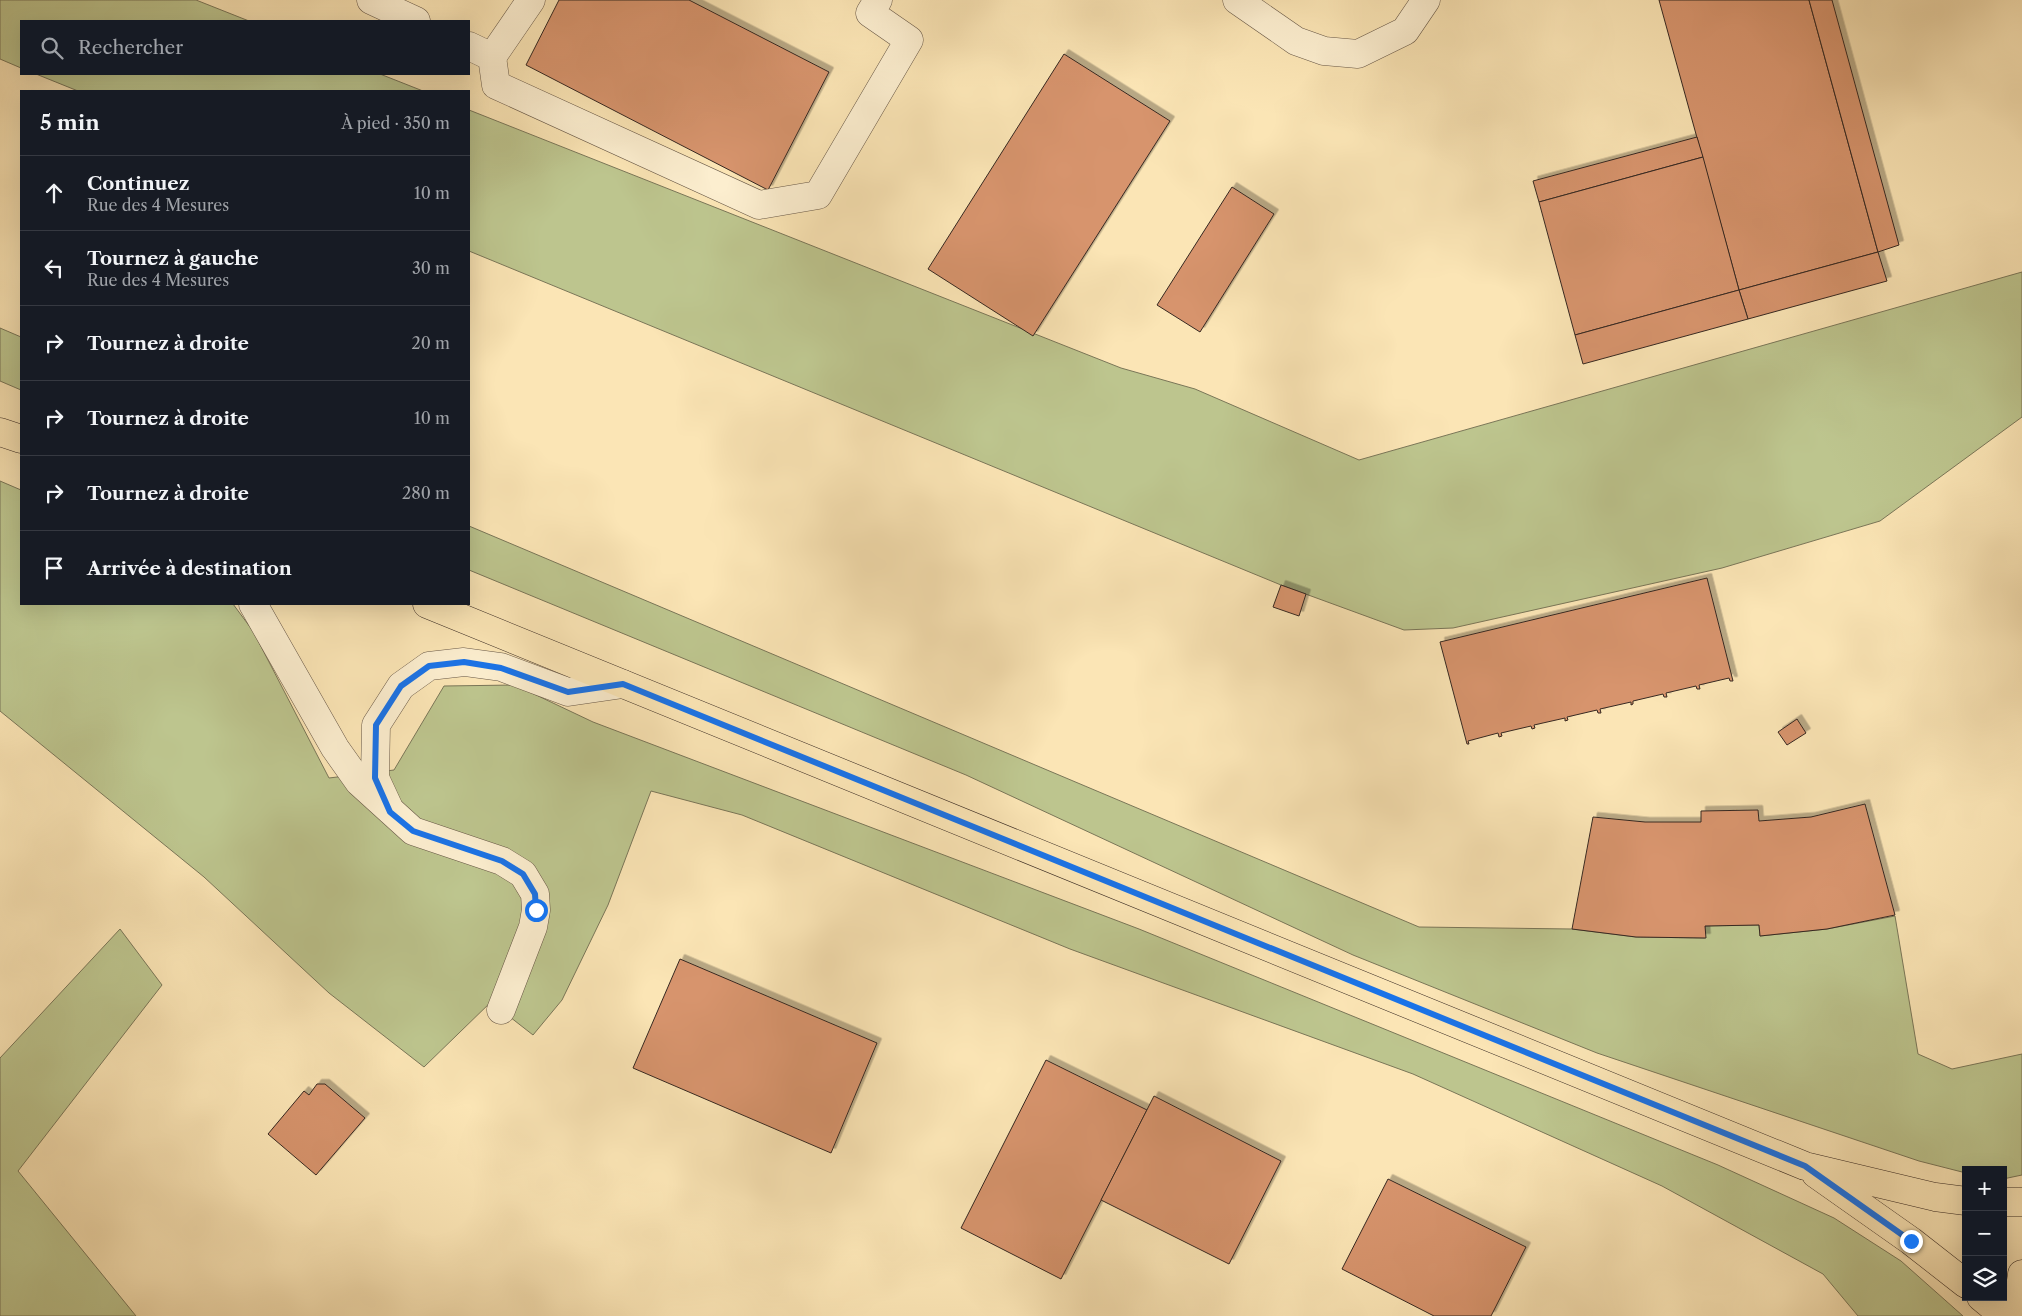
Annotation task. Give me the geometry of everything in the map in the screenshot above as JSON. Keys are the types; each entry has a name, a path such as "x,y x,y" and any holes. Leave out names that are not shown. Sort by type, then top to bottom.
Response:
{"main road":[{"path":"0,432 20,439"},
{"path":"429,605 1805,1166 1935,1197 1962,1200"},
{"path":"1805,1166 1911,1241 1962,1281"},
{"path":"2007,1202 2022,1202"},
{"path":"2018,1316 2017,1308 2022,1274"},
{"path":"1986,1301 2004,1316"}],"street":[{"path":"371,0 414,20"},
{"path":"531,0 481,51 496,85 759,205 818,196 909,40 870,13 878,0"},
{"path":"1238,0 1296,41 1324,51 1358,54 1405,32 1426,0"},
{"path":"253,605 335,748 359,782 413,831 502,861 523,874 535,894 536,910 532,927 502,1010"},
{"path":"390,812 375,778 376,725 401,686 429,666 464,662 501,668 568,692 623,684"}],"green space":[{"path":"0,0 196,0 246,20 20,20 20,68 0,59"},
{"path":"38,75 383,75 420,90 76,90"},
{"path":"470,110 1121,368 1195,389 1359,460 2022,272 2022,417 1880,521 1722,568 1453,628 1404,630 1281,585 470,251"},
{"path":"0,328 20,337 20,390 0,381"},
{"path":"0,481 20,490 20,605 234,605 253,631 329,778 394,770 444,686 515,685 593,722 1139,929 1718,1165 1834,1218 1901,1261 1963,1316 1858,1316 1823,1274 1662,1186 1413,1074 1070,949 742,815 651,791 608,905 562,1000 533,1035 501,1010 493,1000 424,1067 329,993 204,877 0,711"},
{"path":"470,526 1419,927 1572,929 1636,937 1705,938 1705,926 1759,925 1760,936 1827,929 1895,916 1918,1054 1952,1069 2022,1054 2022,1175 2007,1178 2007,1166 1962,1166 1962,1172 1919,1161 1597,1053 1353,955 966,775 470,570"},
{"path":"120,929 162,985 18,1171 136,1316 0,1316 0,1058"}],"building":[{"path":"559,0 689,0 829,72 768,190 526,65"},
{"path":"1659,0 1809,0 1878,252 1739,290"},
{"path":"1809,0 1832,0 1899,245 1878,252"},
{"path":"1064,54 1170,121 1033,336 928,269"},
{"path":"1697,137 1703,157 1539,202 1533,181"},
{"path":"1703,157 1739,290 1575,335 1539,202"},
{"path":"1232,187 1274,214 1200,332 1157,305"},
{"path":"1878,252 1887,281 1748,319 1739,290"},
{"path":"1739,290 1748,319 1583,364 1575,335"},
{"path":"1707,578 1733,681 1730,681 1729,678 1699,685 1700,689 1697,689 1696,686 1666,693 1667,697 1664,697 1663,694 1633,701 1631,705 1631,702 1600,709 1601,713 1598,713 1597,710 1567,717 1568,720 1565,721 1565,718 1534,725 1535,728 1532,729 1531,726 1501,733 1502,736 1499,737 1498,733 1468,741 1469,744 1467,744 1440,642"},
{"path":"1281,585 1306,594 1299,616 1273,607"},
{"path":"1797,719 1806,733 1787,745 1778,732"},
{"path":"1865,804 1895,915 1827,929 1760,936 1759,925 1705,926 1706,938 1636,937 1572,929 1593,817 1645,822 1701,822 1701,811 1758,810 1759,821 1811,817"},
{"path":"680,959 877,1043 831,1153 633,1068"},
{"path":"1046,1060 1147,1110 1061,1279 961,1228"},
{"path":"317,1084 325,1084 365,1118 316,1175 268,1134 304,1091 309,1095"},
{"path":"1154,1096 1281,1161 1229,1264 1101,1200"},
{"path":"1388,1179 1526,1247 1491,1316 1434,1316 1342,1269"}],"route":[{"path":"536,910 535,894 523,874 502,861 413,831 390,812 375,778 376,725 401,686 429,666 464,662 501,668 568,692 623,684 1805,1166 1911,1241"}]}
